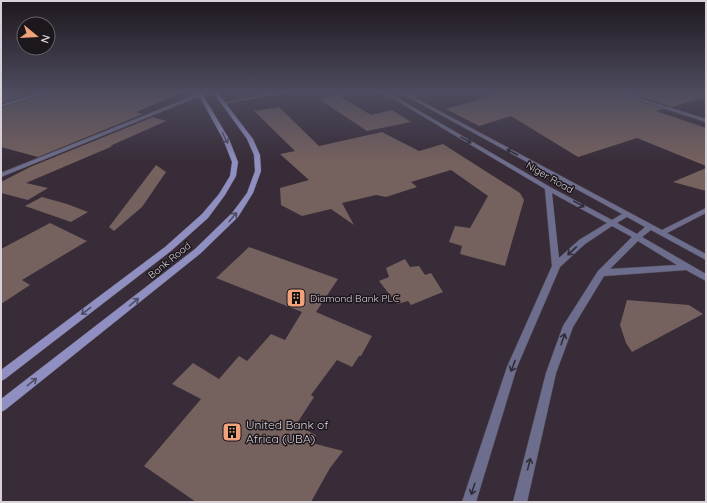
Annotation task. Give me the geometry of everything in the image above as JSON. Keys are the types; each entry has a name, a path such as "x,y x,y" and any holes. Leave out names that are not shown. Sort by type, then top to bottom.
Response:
{"street":[{"path":"1,175 147,115"},
{"name":"Bank Road","path":"1,376 168,249 205,216 222,195 232,176 235,162 226,139 214,115"},
{"name":"Bank Road","path":"1,406 198,251 235,215 250,193 258,171 257,155 250,139 233,115"},
{"name":"Niger Road","path":"424,115 706,278"},
{"name":"Niger Road","path":"444,115 706,257"},
{"path":"689,115 706,121"},
{"path":"548,188 556,266"},
{"path":"661,233 706,210"},
{"path":"469,502 512,367 556,266 582,242 627,214"},
{"path":"520,502 552,373 568,326 601,273 637,237 650,227"},
{"path":"601,273 686,267"}],"building":[{"path":"1,115 139,115 38,157 1,147"},
{"path":"259,115 288,115 319,146 382,132 419,151 443,144 520,193 524,200 505,266 460,254 462,246 449,242 455,226 470,228 488,196 451,170 411,182 417,187 386,197 376,195 342,203 354,225 331,209 302,216 281,205 280,188 309,180 280,154 295,151"},
{"path":"344,115 401,115 411,122 367,131"},
{"path":"459,115 669,115 706,128 706,166 637,138 578,157 511,116 479,126"},
{"path":"153,117 166,121 110,146 113,146 26,183 48,188 28,200 1,193 1,182 30,167"},
{"path":"156,165 166,172 142,207 114,231 109,227"},
{"path":"706,168 706,191 673,182"},
{"path":"42,197 88,212 71,222 25,206"},
{"path":"50,223 87,241 22,280 30,285 1,304 1,249"},
{"path":"249,247 338,279 316,312 372,336 361,356 359,356 352,367 337,360 311,395 314,397 296,425 316,435 312,443 343,451 330,468 311,502 196,502 144,466 201,399 172,384 193,363 219,379 239,356 247,361 271,334 285,340 302,312 216,278"},
{"path":"405,259 410,267 419,266 425,275 431,273 443,292 411,305 408,301 397,304 379,281 389,277 386,268"},
{"path":"627,300 689,305 703,314 632,352 626,343 620,325"}],"place":[{"name":"Diamond Bank PLC","path":"296,298"},
{"name":"United Bank of Africa (UBA)","path":"232,432"}]}
